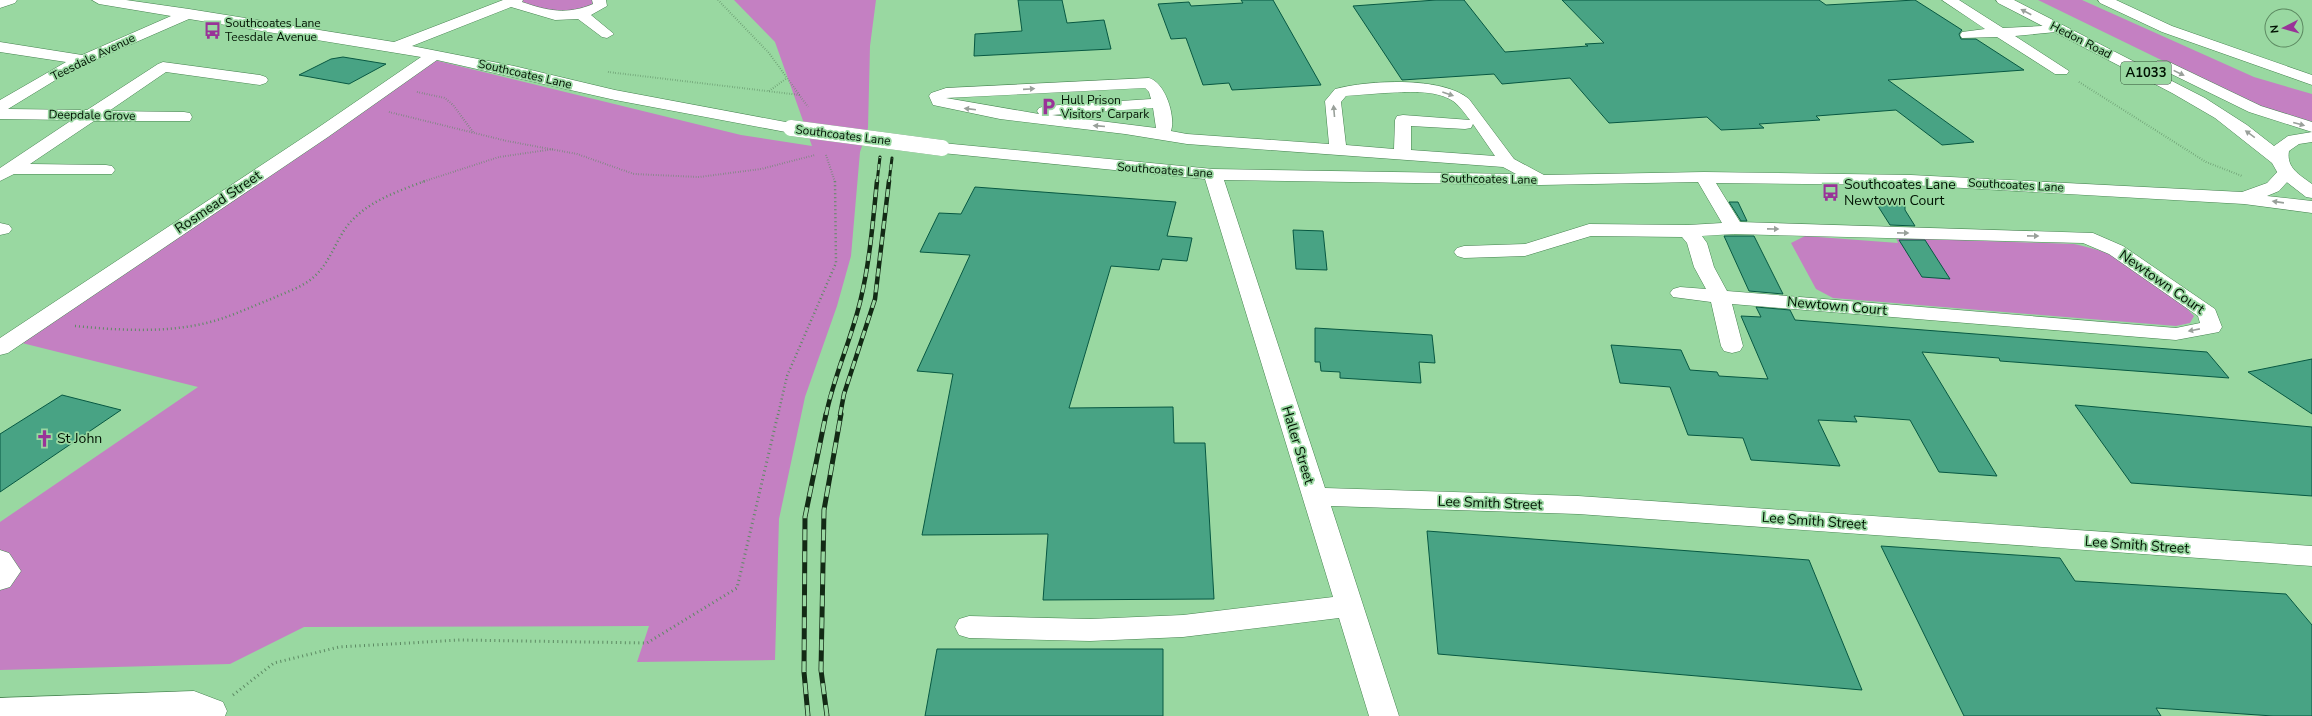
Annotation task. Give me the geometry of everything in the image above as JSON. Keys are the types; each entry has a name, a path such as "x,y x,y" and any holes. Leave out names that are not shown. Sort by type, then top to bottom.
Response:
{"main road":[{"path":"0,4 10,0"},
{"name":"Southcoates Lane","path":"99,0 189,13 435,54 615,95 791,128 942,148 1061,161 1213,174 1540,180 1704,176 1911,180 2244,198 2312,207"},
{"path":"395,47 513,1 554,17 582,15 600,6 599,0"},
{"path":"1949,0 2061,71"},
{"name":"Hedon Road","path":"2003,0 2173,87 2229,119 2257,139 2283,167"},
{"name":"Hedon Road","path":"2032,0 2249,106 2312,127"},
{"path":"2105,0 2167,29 2312,80"},
{"name":"Teesdale Avenue","path":"0,107 67,68 189,13"},
{"path":"582,15 608,34"},
{"path":"1967,35 2056,28"},
{"path":"1,48 85,60"},
{"name":"Rosmead Street","path":"0,348 9,335 39,322 362,105 435,54"},
{"path":"6,173 163,67 260,80"},
{"path":"1163,129 1157,91 1149,83 952,92 937,96 939,102 960,107 1081,125 1138,130 1163,129 1187,139 1507,162 1540,180"},
{"path":"1338,149 1333,101 1341,92 1372,89 1426,89 1446,93 1461,99 1500,149 1507,162"},
{"path":"1004,113 1159,103"},
{"name":"Deepdale Grove","path":"0,114 184,117"},
{"path":"1402,154 1403,120 1469,131"},
{"name":"Southcoates Lane","path":"2244,198 2273,187 2283,167 2281,149 2294,140 2312,137"},
{"name":"A1033","path":"2283,167 2312,193"},
{"path":"6,173 106,170"},
{"name":"Haller Street","path":"1213,174 1384,716"},
{"path":"1704,176 1734,228"},
{"name":"Newtown Court","path":"1464,252 1525,250 1552,244 1589,230 1688,231 1734,228 2086,237 2116,250 2208,313 2211,327 2176,334 1680,293"},
{"path":"1688,231 1698,243 1704,267 1720,296 1732,346"},
{"name":"Lee Smith Street","path":"1314,497 1578,506 2312,556"},
{"path":"0,560 8,571 0,580"},
{"path":"969,627 1090,630 1183,626 1349,606"},
{"path":"0,711 194,704 211,714"}],"path":[{"path":"718,0 769,53 812,112"},
{"path":"2061,71 2206,162 2273,187"},
{"path":"607,72 800,96"},
{"path":"769,92 787,78"},
{"path":"389,86 445,98 453,105 473,132"},
{"path":"362,105 473,132 577,154 634,174 699,176 761,169 818,154"},
{"path":"39,322 121,330 161,329 201,324 242,312 315,276 341,233 356,215 384,198 480,160 515,153 554,149"},
{"path":"211,714 274,663 339,647 460,640 647,643 737,588 787,376 836,263 835,181 826,152"}],"shaded area":[{"path":"516,0 599,0 600,6 554,17"},
{"path":"734,0 876,0 870,46 868,128 860,152 851,256 837,306 805,397 779,519 775,660 637,662 649,626 304,627 230,664 0,670 0,522 198,387 18,342 434,60 741,135 812,146 775,42"},
{"path":"2038,0 2082,0 2254,77 2312,94 2312,122 2266,111"},
{"path":"1805,236 1898,243 1896,238 2074,244 2101,251 2124,262 2163,288 2186,307 2194,316 2190,323 2176,326 1833,298 1816,289 1791,243"}],"building":[{"path":"1018,0 1062,0 1067,23 1104,20 1111,49 974,56 975,34 1022,31"},
{"path":"1241,0 1273,0 1321,85 1232,90 1229,83 1203,85 1186,38 1171,39 1158,4 1189,2 1191,6 1243,3"},
{"path":"1436,0 1464,0 1505,52 1588,46 1585,44 1604,43 1562,0 1819,0 1826,5 1915,0 1962,30 1959,34 1961,39 1976,39 2024,70 1888,80 1974,142 1942,145 1896,110 1816,116 1820,120 1759,124 1764,128 1721,130 1707,117 1609,123 1570,78 1502,84 1494,74 1402,80 1353,6"},
{"path":"343,57 386,64 349,84 299,75 331,59"},
{"path":"975,187 1176,202 1167,236 1192,238 1187,261 1162,259 1159,270 1111,266 1069,408 1173,407 1174,443 1205,443 1214,599 1043,600 1048,534 922,535 953,374 917,371 970,255 920,252 939,213 961,214"},
{"path":"1729,202 1738,202 1747,221 1741,221"},
{"path":"1876,203 1905,203 1905,210 1915,226 1890,225"},
{"path":"1293,230 1323,231 1327,270 1296,269"},
{"path":"1724,236 1754,236 1783,294 1749,291"},
{"path":"1899,240 1925,240 1950,279 1922,277"},
{"path":"1756,307 1790,310 1795,320 2207,352 2229,378 2000,361 1999,358 1922,352 1997,476 1939,472 1910,420 1854,416 1857,422 1818,420 1840,466 1751,460 1743,438 1688,435 1670,387 1620,383 1611,345 1681,350 1690,370 1717,372 1719,376 1768,379 1741,316 1761,317"},
{"path":"1315,328 1432,335 1435,363 1419,362 1421,383 1340,378 1340,372 1321,371 1320,362 1315,362"},
{"path":"2312,359 2312,414 2248,372"},
{"name":"St John","path":"62,395 121,410 0,492 0,434"},
{"path":"2075,405 2312,427 2312,496 2131,483"},
{"path":"1427,531 1809,560 1862,690 1438,654"},
{"path":"1881,546 2060,558 2075,581 2286,594 2312,625 2312,716 2273,716 2156,708 2161,716 1964,716"},
{"path":"937,649 1163,649 1163,716 925,716"}],"railway":[{"path":"877,182 880,157"},
{"path":"889,182 892,158"},
{"path":"826,415 829,400 853,328 861,298 869,255 877,181"},
{"path":"840,415 844,394 875,299 889,181"},
{"path":"808,716 804,672 805,517 826,414"},
{"path":"827,716 821,670 824,510 841,414"}],"place":[{"name":"Southcoates Lane Teesdale Avenue","path":"212,30"},
{"name":"Hull Prison Visitors' Carpark","path":"1048,107"},
{"name":"Southcoates Lane Newtown Court","path":"1831,192"},
{"name":"St John","path":"44,438"}]}
